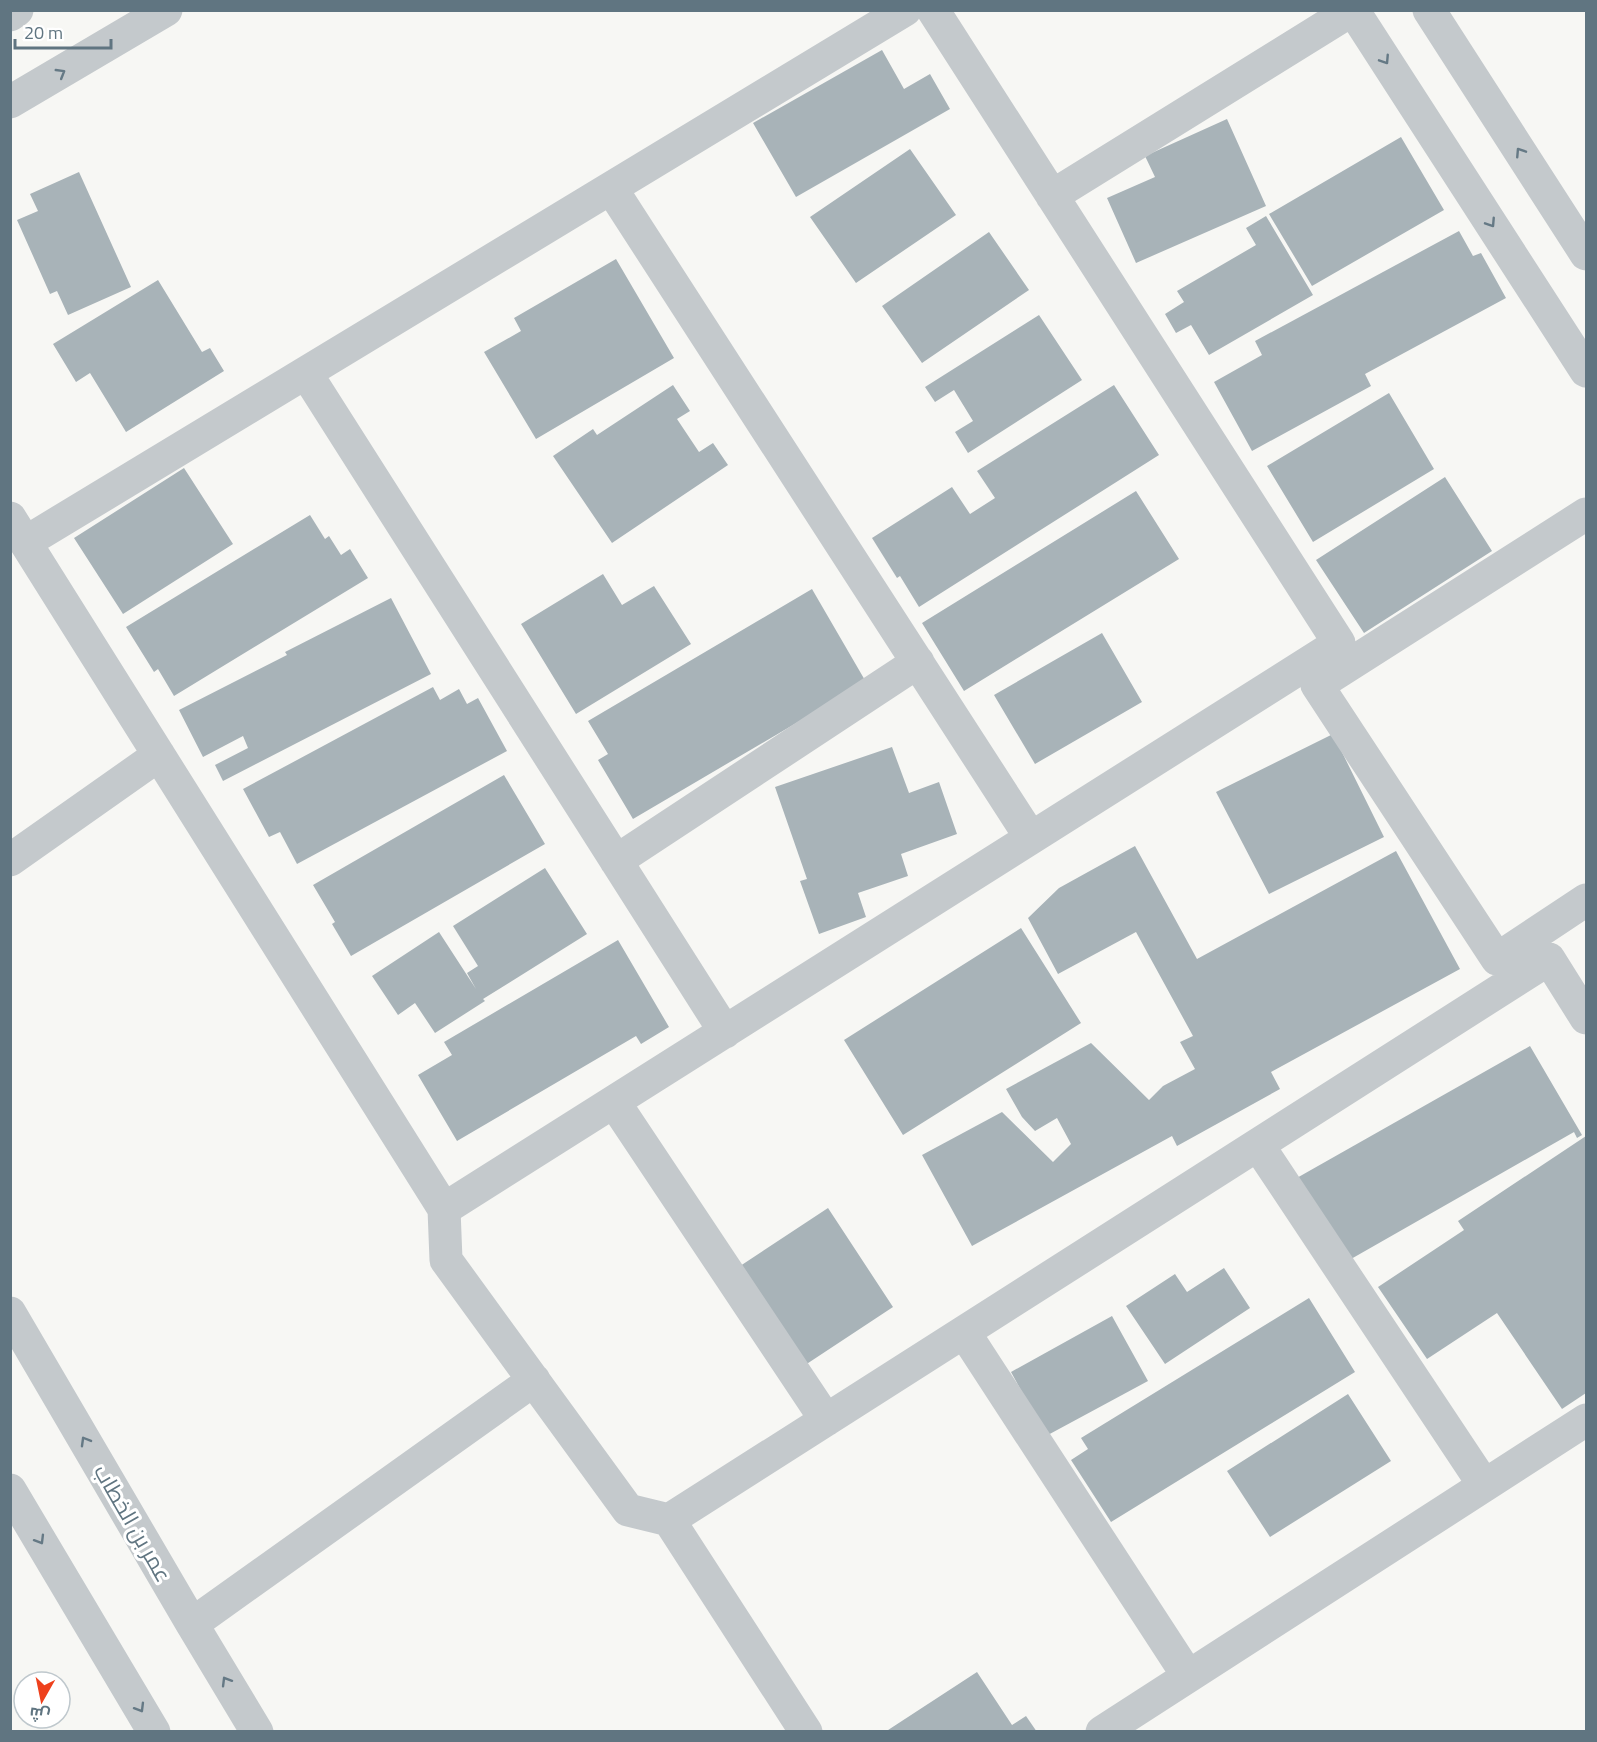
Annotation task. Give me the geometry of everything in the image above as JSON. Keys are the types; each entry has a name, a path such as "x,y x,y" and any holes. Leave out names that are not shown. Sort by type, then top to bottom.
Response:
{"street":[{"path":"10,15 18,10"},
{"path":"10,102 166,10"},
{"path":"806,1731 669,1520 628,1510 446,1260 444,1209 18,530 306,373 905,10"},
{"path":"933,10 1339,643"},
{"path":"1052,196 1353,10 1587,371"},
{"path":"1429,10 1587,254"},
{"path":"611,188 1031,838"},
{"path":"306,373 725,1032"},
{"path":"1317,685 1587,514"},
{"path":"1317,685 1339,643"},
{"path":"444,1209 1339,643"},
{"path":"616,861 918,662"},
{"path":"1317,685 1497,959"},
{"path":"10,860 159,755"},
{"path":"1497,959 1587,900"},
{"path":"1497,959 1549,959"},
{"path":"1549,959 1587,1018"},
{"path":"669,1520 1549,959"},
{"path":"614,1102 826,1420"},
{"path":"1258,1145 1484,1485"},
{"name":"عمر بن الخطاب","path":"10,1313 257,1731"},
{"path":"964,1332 1188,1676"},
{"path":"192,1624 534,1380"},
{"path":"1102,1731 1587,1419"},
{"path":"10,1490 154,1731"}],"building":[{"path":"882,50 904,89 930,74 950,109 796,197 753,123"},
{"path":"1227,119 1266,206 1136,263 1107,198 1155,177 1145,156"},
{"path":"1401,137 1444,210 1312,286 1269,214"},
{"path":"910,149 956,215 856,283 810,217"},
{"path":"79,172 131,287 68,315 57,291 50,294 17,220 38,211 30,194"},
{"path":"1266,216 1313,295 1209,355 1191,325 1176,333 1165,314 1184,302 1177,291 1256,245 1246,228"},
{"path":"1459,231 1473,256 1481,253 1506,298 1365,374 1371,386 1252,451 1214,382 1262,355 1255,341"},
{"path":"989,232 1029,290 922,363 882,306"},
{"path":"616,259 674,358 536,439 484,352 521,331 514,318"},
{"path":"158,280 202,352 210,348 224,371 126,432 90,373 76,382 53,344"},
{"path":"1039,315 1082,380 968,453 955,432 973,421 954,390 935,402 925,387"},
{"path":"673,385 690,411 677,419 699,452 713,443 728,465 612,543 553,456 593,429 597,435"},
{"path":"1114,385 1159,455 919,607 900,576 897,578 872,538 952,487 970,514 995,498 977,471"},
{"path":"1389,393 1434,469 1313,542 1267,466"},
{"path":"184,468 233,544 123,614 74,538"},
{"path":"1445,477 1492,551 1364,633 1316,560"},
{"path":"1136,491 1179,559 964,691 922,623"},
{"path":"310,515 325,539 329,536 341,555 350,549 368,578 174,696 158,669 154,672 126,627"},
{"path":"603,574 622,605 654,586 691,644 576,714 521,624"},
{"path":"812,589 866,682 633,819 598,760 608,754 588,721"},
{"path":"391,598 431,674 223,781 215,765 248,748 243,736 203,757 179,710 287,655 285,652"},
{"path":"1102,633 1142,702 1035,764 994,695"},
{"path":"433,687 440,700 459,689 467,704 478,698 507,751 297,864 280,832 269,837 243,789"},
{"path":"1333,734 1384,837 1269,894 1216,792"},
{"path":"892,747 909,793 939,782 957,834 901,854 908,876 858,893 866,917 819,934 800,881 807,879 775,787"},
{"path":"504,775 545,844 351,956 332,924 335,922 313,885"},
{"path":"1135,846 1197,959 1396,851 1460,969 1271,1072 1280,1089 1177,1146 1172,1136 972,1246 922,1155 1002,1112 1053,1162 1071,1144 1057,1118 1035,1131 1022,1117 1006,1089 1091,1043 1149,1100 1163,1086 1195,1069 1180,1042 1193,1036 1136,932 1058,974 1028,918 1059,888"},
{"path":"545,868 587,934 483,999 485,1001 435,1033 415,1003 398,1015 372,976 439,932 476,989 467,973 478,966 453,926"},
{"path":"1021,928 1081,1023 903,1135 844,1040"},
{"path":"618,940 669,1027 641,1044 636,1036 457,1141 418,1075 452,1055 444,1042"},
{"path":"1530,1046 1582,1135 1577,1138 1574,1132 1344,1263 1295,1179"},
{"path":"1586,1136 1586,1393 1562,1409 1497,1313 1427,1359 1378,1287 1464,1230 1458,1221"},
{"path":"828,1208 893,1307 790,1375 725,1276"},
{"path":"1224,1268 1250,1308 1165,1364 1126,1306 1175,1274 1187,1292"},
{"path":"1309,1298 1355,1372 1111,1522 1071,1460 1088,1449 1081,1438"},
{"path":"1112,1316 1148,1381 1046,1436 1011,1372"},
{"path":"1348,1394 1391,1461 1270,1537 1227,1471"},
{"path":"977,1672 1012,1725 1026,1716 1037,1732 885,1732"}]}
